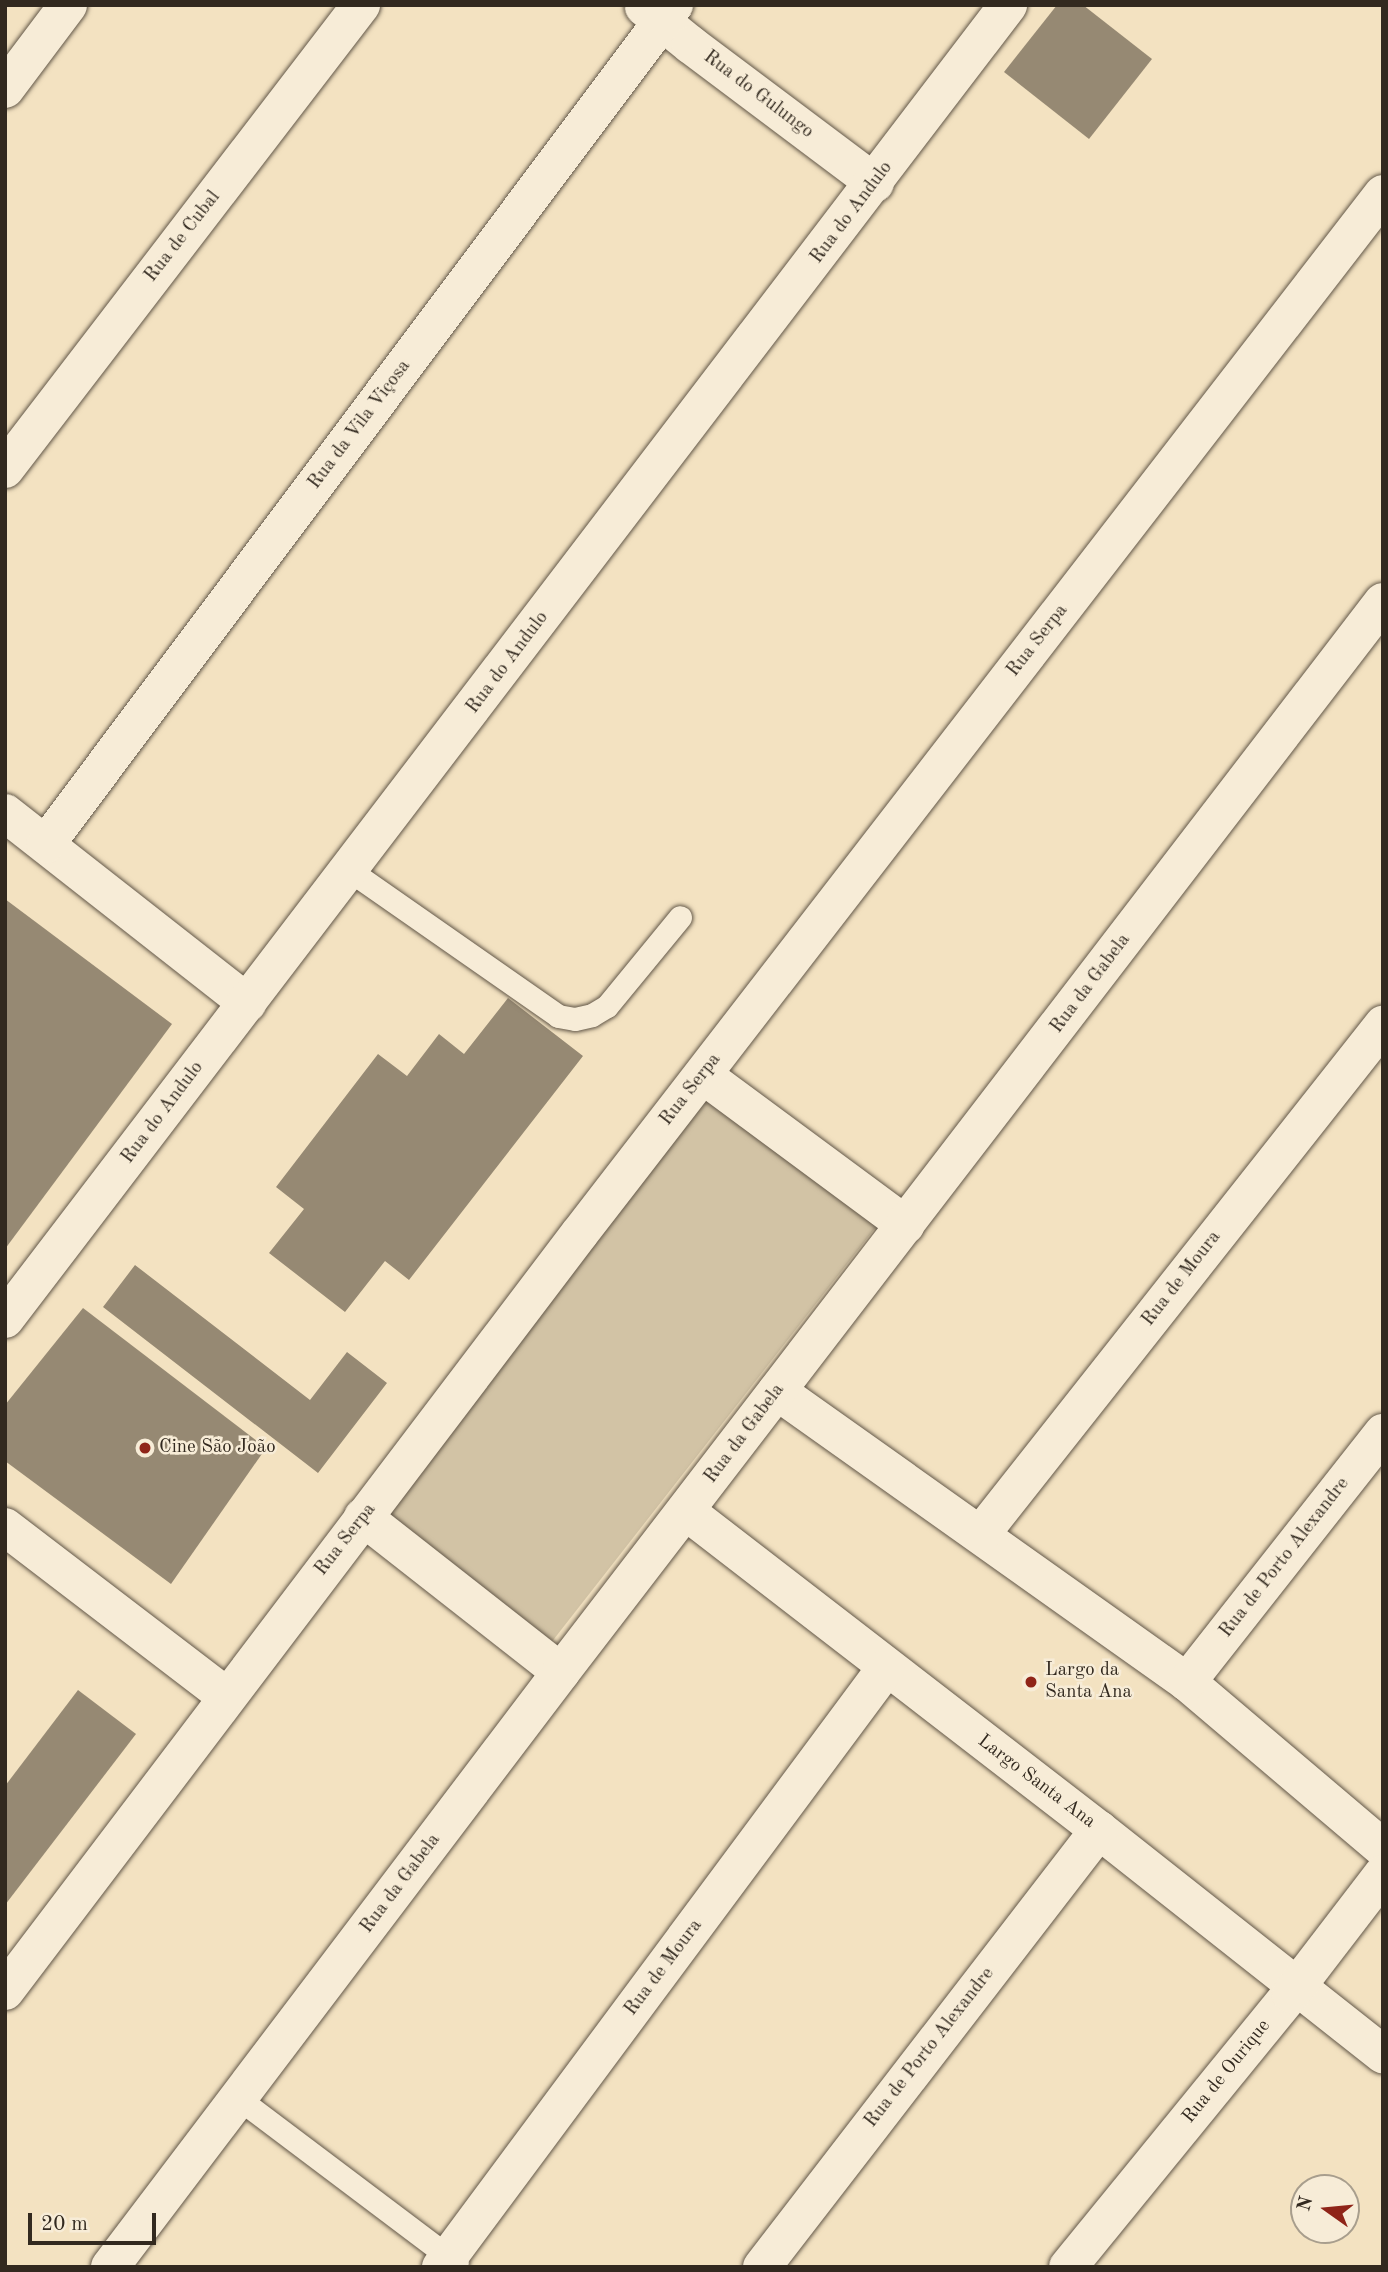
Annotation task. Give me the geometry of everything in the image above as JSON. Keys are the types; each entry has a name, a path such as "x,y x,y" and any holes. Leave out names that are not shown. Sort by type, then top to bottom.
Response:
{"street":[{"path":"5,89 68,5"},
{"name":"Rua de Cubal","path":"5,469 361,5"},
{"name":"Rua do Andulo","path":"5,1319 875,183 1008,5"},
{"name":"Rua do Gulungo","path":"660,10 691,45 875,183"},
{"name":"Rua da Vila Viçosa","path":"46,844 660,10"},
{"name":"Rua Serpa","path":"5,1991 363,1517 1383,194"},
{"name":"Rua da Gabela","path":"110,2267 561,1672 1383,602"},
{"path":"5,813 247,1003"},
{"name":"Rua de Moura","path":"981,1534 1383,1025"},
{"path":"703,1075 906,1225"},
{"path":"777,1391 1188,1682 1383,1848"},
{"name":"Rua de Porto Alexandre","path":"1188,1682 1383,1433"},
{"name":"Largo Santa Ana","path":"687,1511 886,1668 1297,1984 1383,2054"},
{"path":"363,1517 561,1672"},
{"path":"5,1527 226,1696"},
{"name":"Rua de Moura","path":"451,2264 886,1668"},
{"name":"Rua de Porto Alexandre","path":"762,2267 1099,1830"},
{"name":"Rua de Ourique","path":"1068,2267 1383,1874"}],"lane":[{"path":"349,870 558,1016 575,1019 607,1006 680,918"},
{"path":"238,2098 451,2264"}],"shaded area":[{"path":"706,1092 877,1226 551,1643 380,1510"}],"building":[{"path":"1057,5 1083,5 1152,59 1089,139 1004,72"},
{"path":"5,899 172,1024 5,1249"},
{"path":"508,998 583,1056 409,1280 385,1261 345,1312 269,1253 304,1209 276,1187 378,1054 407,1076 439,1034 464,1054"},
{"path":"135,1265 310,1400 347,1352 387,1383 318,1473 103,1307"},
{"path":"83,1308 266,1448 171,1584 5,1461 5,1405"},
{"path":"78,1690 136,1734 5,1905 5,1786"}],"place":[{"name":"Cine São João","path":"145,1448"},
{"name":"Largo da Santa Ana","path":"1031,1682"}]}
